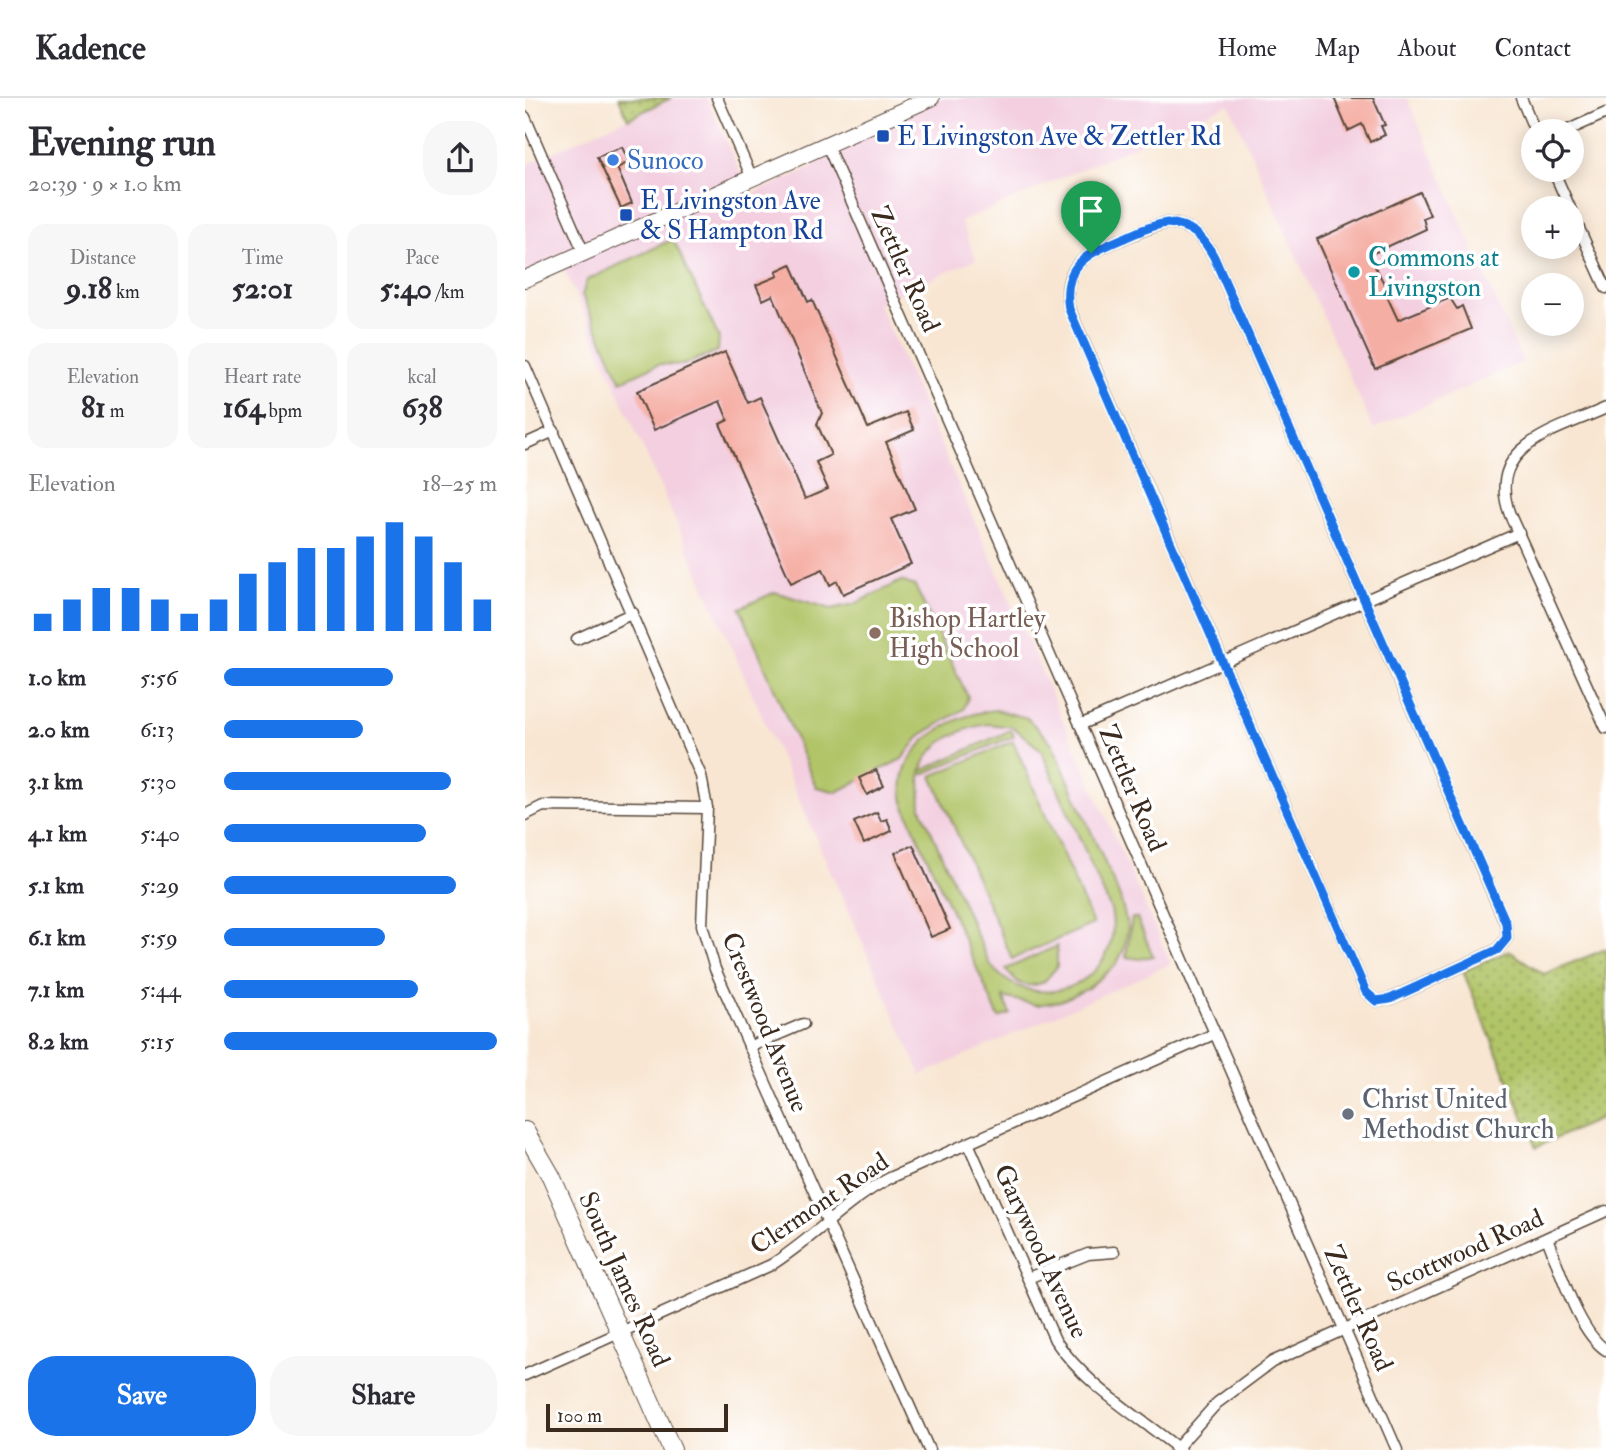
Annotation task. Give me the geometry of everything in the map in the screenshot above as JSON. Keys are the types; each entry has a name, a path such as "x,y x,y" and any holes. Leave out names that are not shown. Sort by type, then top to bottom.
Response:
{"main road":[{"path":"525,279 922,100"},
{"name":"South James Road","path":"525,1131 551,1176 672,1450"}],"street":[{"path":"717,98 752,178"},
{"path":"1521,98 1530,119"},
{"path":"1584,123 1606,113"},
{"path":"525,117 585,253"},
{"name":"Zettler Road","path":"827,145 1397,1450"},
{"path":"1167,223 1191,229 1208,245 1365,601 1506,923 1507,938 1497,950 1390,999 1372,999 1366,992 1069,309 1068,281 1075,267 1091,253 1167,223"},
{"path":"1584,239 1606,288"},
{"name":"Crestwood Avenue","path":"525,366 691,748 707,808 702,925 715,969 929,1450"},
{"path":"1606,408 1531,442 1511,461 1503,488 1519,533 1606,728"},
{"path":"525,444 554,431"},
{"path":"1080,725 1519,533"},
{"path":"577,639 633,613"},
{"path":"525,815 543,806 707,808"},
{"path":"749,1047 803,1024"},
{"name":"Clermont Road","path":"525,1375 771,1265 878,1185 1215,1034"},
{"name":"Garywood Avenue","path":"968,1143 1055,1340 1086,1379 1177,1449"},
{"name":"Scottwood Road","path":"1177,1449 1205,1414 1248,1377 1296,1349 1606,1211"},
{"path":"1547,1238 1582,1320 1590,1335 1606,1350"},
{"path":"1028,1278 1088,1254 1114,1252"}],"shaded area":[{"name":"Bishop Hartley High School","path":"671,98 707,98 750,195 817,165 812,150 929,98 1407,98 1523,362 1373,429 1229,104 961,222 976,259 878,303 1171,964 921,1075 567,276 559,264 525,279 525,165"}],"green space":[{"path":"619,98 671,98 628,119"},
{"path":"673,239 719,338 718,351 683,365 659,364 621,381 582,295 587,280"},
{"path":"901,581 915,586 968,697 964,709 921,735 902,759 837,792 816,787 740,608 775,592 831,609 855,604"},
{"path":"996,710 1027,718 1052,743 1120,897 1128,928 1124,949 1116,965 1087,989 1061,1001 1037,1005 1003,997 1010,1014 999,1018 907,812 902,791 912,756 925,741 940,729 977,713","holes":["988,724 1013,727 1041,750 1111,910 1112,935 1105,957 1091,974 1073,986 1051,991 1029,990 1008,981 989,963 921,808 920,775 1014,736 1011,730 921,771 931,752 947,738 967,729"]},
{"path":"1013,741 1093,924 1012,959 932,776"},
{"path":"1132,918 1137,918 1153,956 1140,959 1126,957"},
{"path":"1057,946 1057,967 1044,982 1022,984 1006,969"},
{"path":"1606,949 1606,1116 1536,1147 1463,971 1509,951 1544,974"}],"building":[{"path":"1334,98 1373,98 1385,125 1381,126 1385,135 1370,142 1362,124 1348,131"},
{"path":"622,147 629,162 617,168 632,203 621,208 597,157"},
{"name":"Commons at Livingston","path":"1420,192 1430,215 1423,218 1426,229 1369,255 1388,291 1385,292 1398,320 1450,298 1457,309 1462,306 1471,329 1375,369 1317,239"},
{"path":"791,264 808,302 812,300 868,428 906,412 914,430 886,442 915,509 891,519 911,564 843,594 837,581 830,585 823,569 791,583 720,424 728,420 720,401 654,430 637,391 725,352 748,403 760,397 805,499 828,489 816,462 831,455 817,424 822,413 773,295 763,300 756,285 778,276 776,271"},
{"path":"876,770 884,786 867,795 859,778"},
{"path":"877,812 881,821 887,819 892,831 864,844 854,822"},
{"path":"913,845 950,929 931,937 895,853"}],"place":[{"name":"E Livingston Ave & Zettler Rd","path":"883,136"},
{"name":"Sunoco","path":"613,160"},
{"name":"E Livingston Ave & S Hampton Rd","path":"626,215"},
{"name":"Commons at Livingston","path":"1354,272"},
{"name":"Bishop Hartley High School","path":"875,633"},
{"name":"Christ United Methodist Church","path":"1348,1114"}],"route":[{"path":"1167,223 1191,229 1208,245 1506,923 1507,938 1497,950 1381,1002 1372,999 1366,992 1073,322 1066,294 1068,281 1075,267 1091,253 1154,225 1167,223"}]}
